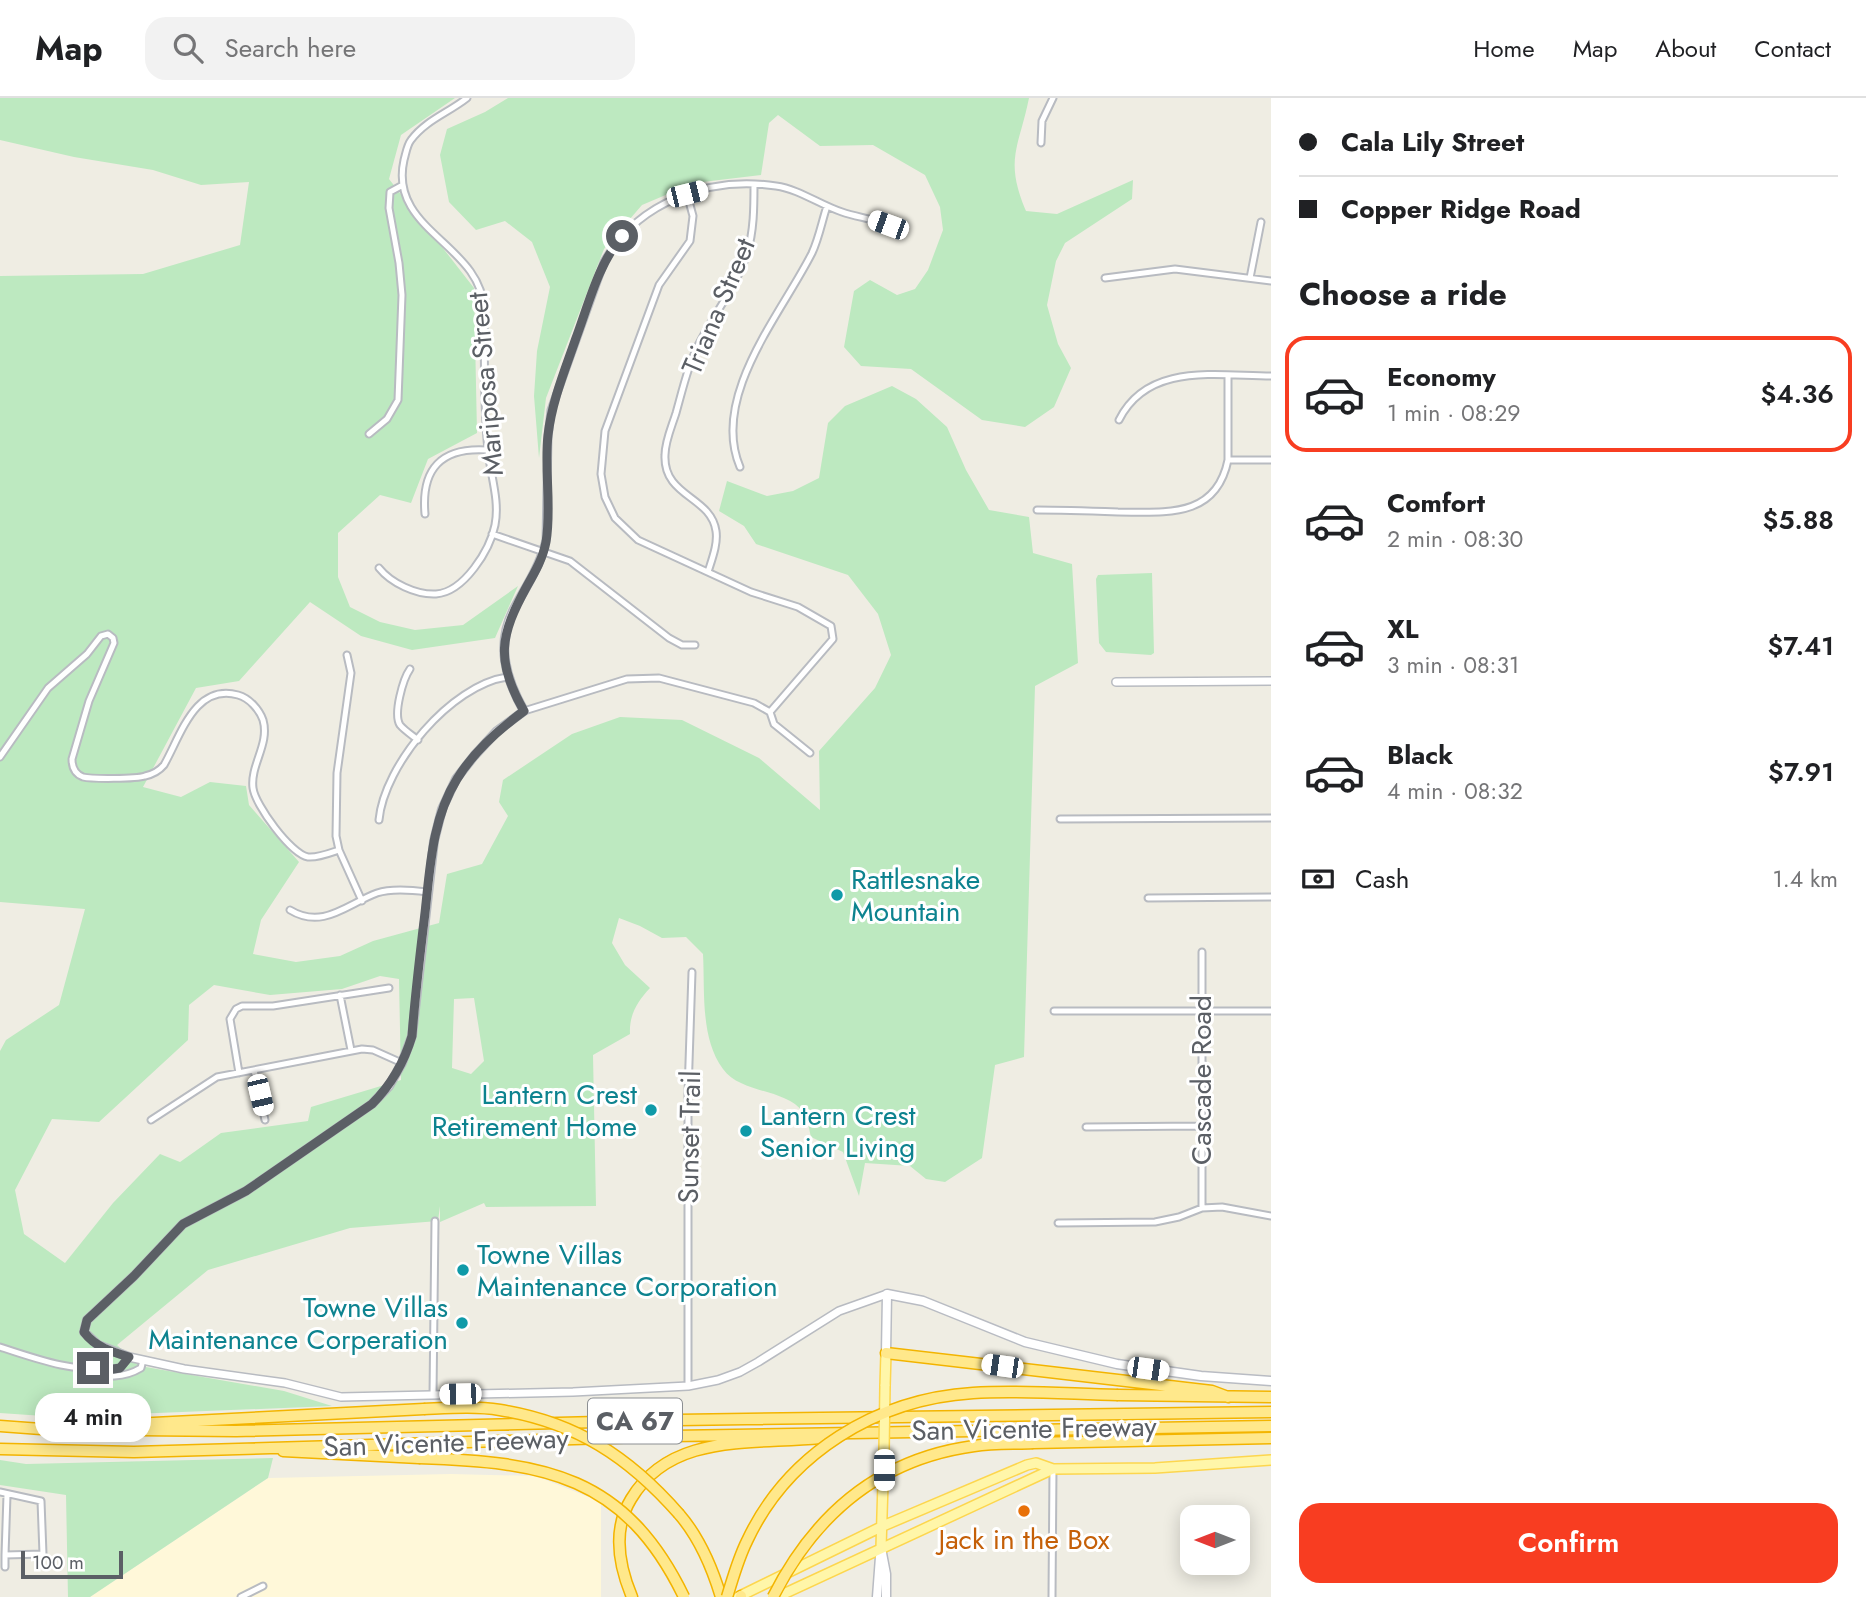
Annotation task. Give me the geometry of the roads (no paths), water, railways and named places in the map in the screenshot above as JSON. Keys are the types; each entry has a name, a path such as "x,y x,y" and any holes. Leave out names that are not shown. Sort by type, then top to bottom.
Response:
{"highway":[{"path":"886,1353 1212,1391 1228,1397"},
{"path":"727,1597 747,1541 766,1506 811,1456 836,1437 869,1418 922,1400 972,1393 1271,1397"},
{"path":"41,1429 424,1409 499,1410 549,1421 599,1444 642,1476 682,1518 705,1555 720,1597"},
{"name":"San Vicente Freeway","path":"0,1426 41,1429 236,1431 678,1420 1271,1412"},
{"name":"San Vicente Freeway","path":"0,1449 109,1452 908,1430 1271,1426"},
{"path":"632,1597 625,1579 618,1544 622,1516 640,1484 663,1463 704,1448 908,1430"},
{"path":"775,1597 796,1555 821,1523 874,1480 906,1464 951,1450 975,1446 1271,1438"},
{"path":"265,1447 293,1453 505,1463 559,1477 589,1488 614,1503 654,1543 672,1571 684,1597"}],"main road":[{"path":"877,1597 883,1526 887,1294 923,1301 1025,1342 1117,1364 1201,1376 1271,1381"},
{"path":"740,1597 883,1526 1017,1468 1036,1463 1053,1469 1155,1468 1271,1460"},
{"path":"775,1597 1053,1469"},
{"path":"881,1548 886,1574 886,1597"}],"street":[{"path":"369,435 387,419 398,400 402,295 399,263 388,208 390,192 401,186 401,172 408,142 426,123 467,98"},
{"path":"1041,143 1042,121 1053,98"},
{"path":"524,711 507,677 504,652 507,628 546,540 551,411 604,262 615,244 636,222 673,198 711,188 754,184 780,186 827,206 888,225"},
{"name":"Triana Street","path":"708,572 716,544 716,529 704,508 672,482 666,466 665,448 693,355 748,252 754,184"},
{"name":"Mariposa Street","path":"379,568 388,578 415,590 428,594 447,592 468,577 495,524 496,504 488,450 482,292 470,269 410,208 401,186"},
{"path":"687,194 693,216 692,235 688,247 659,285 606,431 601,474 607,504 625,530 638,540 751,592 799,607 831,626 833,639 770,712"},
{"path":"740,467 734,452 735,412 742,381 756,349 814,249 827,206"},
{"path":"1250,278 1261,222"},
{"path":"1105,278 1175,269 1271,281"},
{"path":"1119,420 1139,394 1163,380 1185,376 1271,376"},
{"path":"1037,510 1173,513 1201,501 1213,491 1225,473 1228,460 1228,376"},
{"path":"425,514 423,495 430,471 444,458 459,452 488,450"},
{"path":"1228,460 1271,460"},
{"path":"492,534 570,562 669,638 682,645 695,645"},
{"path":"0,757 48,688 87,654 101,636 108,634 112,636 114,643 89,701 72,759 74,770 87,777 142,777 156,773 164,765 199,703 216,693 241,695 250,701 263,721 263,746 252,787 262,810 295,850 303,855 318,856 339,850"},
{"path":"347,655 351,673 337,773 336,836 339,850 362,901"},
{"path":"410,669 403,679 398,715 400,724 418,740"},
{"path":"379,820 381,804 391,781 433,721 463,695 497,678 507,677"},
{"path":"810,753 774,724 770,712 754,703 659,678 645,677 627,679 524,711 496,732 456,779 442,809 434,841 427,892 412,1036 402,1063 388,1086 372,1104 246,1191 183,1224 127,1284 87,1320 84,1332 111,1351 129,1357 184,1369 285,1383 341,1396 573,1392 688,1386 740,1372 839,1311 887,1294"},
{"path":"1116,682 1271,681"},
{"path":"1060,820 1271,818"},
{"path":"290,910 301,916 321,917 378,893 427,892"},
{"path":"1148,898 1271,897"},
{"name":"Cascade Road","path":"1202,952 1202,1208"},
{"name":"Sunset Trail","path":"688,1386 688,1093 692,972"},
{"path":"239,1073 230,1019 236,1009 242,1006 273,1006 389,988"},
{"path":"340,995 351,1050"},
{"path":"1054,1011 1271,1011"},
{"path":"151,1120 217,1077 351,1050 373,1050 402,1063"},
{"path":"254,1070 265,1120"},
{"path":"1086,1127 1201,1126"},
{"path":"1058,1223 1155,1222 1202,1208 1222,1207 1271,1216"},
{"path":"433,1395 435,1221"},
{"path":"0,1347 62,1367 88,1370 120,1368 129,1357"},
{"path":"88,1370 94,1373 129,1375 141,1368 142,1360"},
{"path":"1052,1597 1053,1469"},
{"path":"0,1492 41,1500 43,1554 5,1555"},
{"path":"5,1567 7,1494"},
{"path":"241,1597 262,1586"}],"place":[{"name":"Rattlesnake Mountain","path":"837,895"},
{"name":"Lantern Crest Retirement Home","path":"651,1110"},
{"name":"Lantern Crest Senior Living","path":"746,1131"},
{"name":"Towne Villas Maintenance Corporation","path":"463,1270"},
{"name":"Towne Villas Maintenance Corperation","path":"462,1323"},
{"name":"Jack in the Box","path":"1024,1511"}]}
